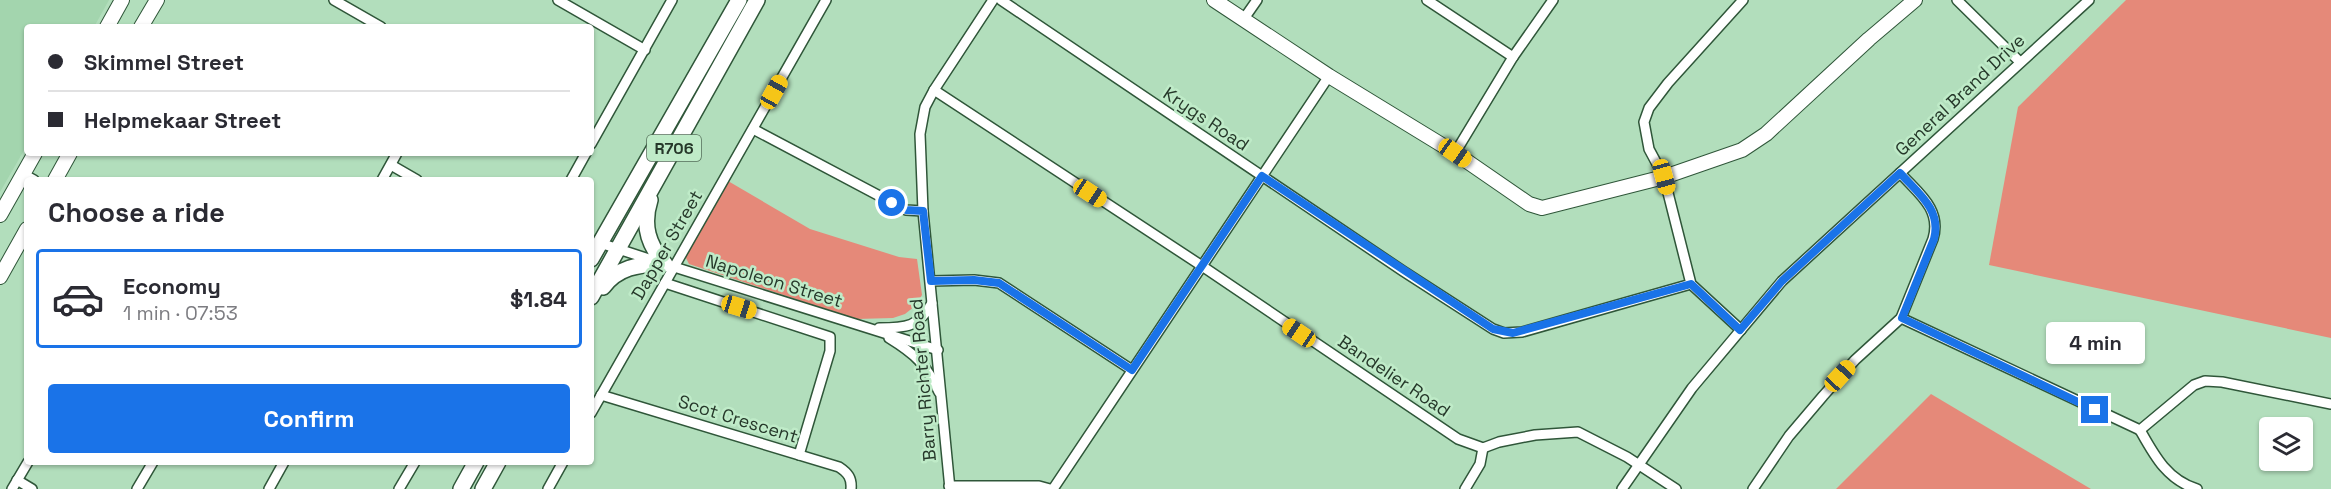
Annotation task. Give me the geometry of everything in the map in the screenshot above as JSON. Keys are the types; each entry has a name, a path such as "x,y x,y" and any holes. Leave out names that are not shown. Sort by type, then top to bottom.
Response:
{"main road":[{"name":"R706","path":"594,254 739,0"},
{"name":"R706","path":"594,292 757,0"},
{"path":"664,167 649,203 646,222 651,245 667,264"},
{"path":"594,299 618,272 632,267 667,264"},
{"path":"461,489 474,465"},
{"path":"483,489 496,465"}],"street":[{"path":"109,24 122,0"},
{"path":"143,24 157,0"},
{"path":"334,0 376,24"},
{"path":"558,0 645,50"},
{"path":"594,139 672,0"},
{"name":"Dapper Street","path":"594,408 665,283 667,264 753,129 826,0"},
{"name":"Barry Richter Road","path":"950,487 923,211 920,134 926,107 934,90 993,0"},
{"name":"Krygs Road","path":"1001,0 1403,271 1500,332 1522,332 1691,284"},
{"path":"1214,0 1329,76 1455,153 1529,204 1542,208 1664,177 1754,144 1915,0"},
{"path":"1243,20 1257,0"},
{"path":"1427,0 1513,57"},
{"path":"1455,153 1513,57 1553,0"},
{"path":"1740,330 1691,284 1664,177 1649,150 1644,122 1647,112 1668,83 1743,0"},
{"path":"1957,0 2020,62"},
{"name":"General Brand Drive","path":"1622,489 1692,388 1782,281 2089,0"},
{"path":"950,487 1039,486 1052,489 1329,76"},
{"name":"Bandelier Road","path":"934,90 1202,266 1436,425 1458,439 1482,448"},
{"path":"753,129 906,210 923,211"},
{"path":"29,177 34,156"},
{"path":"57,177 68,156"},
{"path":"384,177 396,156"},
{"path":"573,177 584,156"},
{"path":"391,165 412,177"},
{"path":"1754,489 1789,436 1822,396 1855,360 1902,318 1934,239 1936,226 1933,210 1900,173"},
{"path":"0,215 24,184"},
{"path":"0,277 24,234"},
{"name":"Napoleon Street","path":"600,243 938,350"},
{"path":"931,281 974,280 999,283 1132,370"},
{"name":"Napoleon Street","path":"665,283 827,335 831,341 831,351 799,455"},
{"path":"859,325 881,328 912,325 924,317 933,302"},
{"path":"1902,318 2140,430 2159,463 2169,474 2197,489"},
{"path":"876,330 915,356 930,373 941,397"},
{"path":"2140,430 2201,381 2222,382 2331,404"},
{"name":"Scot Crescent","path":"601,395 846,471 850,477 851,489"},
{"path":"1465,489 1480,464 1482,448 1534,435 1578,432 1639,464 1676,489"},
{"path":"12,489 26,465"},
{"path":"137,489 151,465"},
{"path":"269,489 282,465"},
{"path":"399,489 412,465"},
{"path":"548,489 561,465"},
{"path":"17,480 32,489"}],"shaded area":[{"path":"0,0 109,0 96,24 24,24 24,150 0,192"},
{"path":"2126,0 2331,0 2331,338 1989,265 2018,107"},
{"path":"728,181 810,229 899,257 917,259 922,295 915,306 905,314 893,318 856,319 689,264 685,256"},
{"path":"1931,394 2091,489 1836,489"}],"route":[{"path":"892,203 913,212 923,211 931,281 974,280 999,283 1132,370 1262,176 1493,329 1513,333 1531,330 1691,284 1740,330 1782,281 1900,173 1933,210 1936,226 1934,239 1902,318 2095,410"}]}
